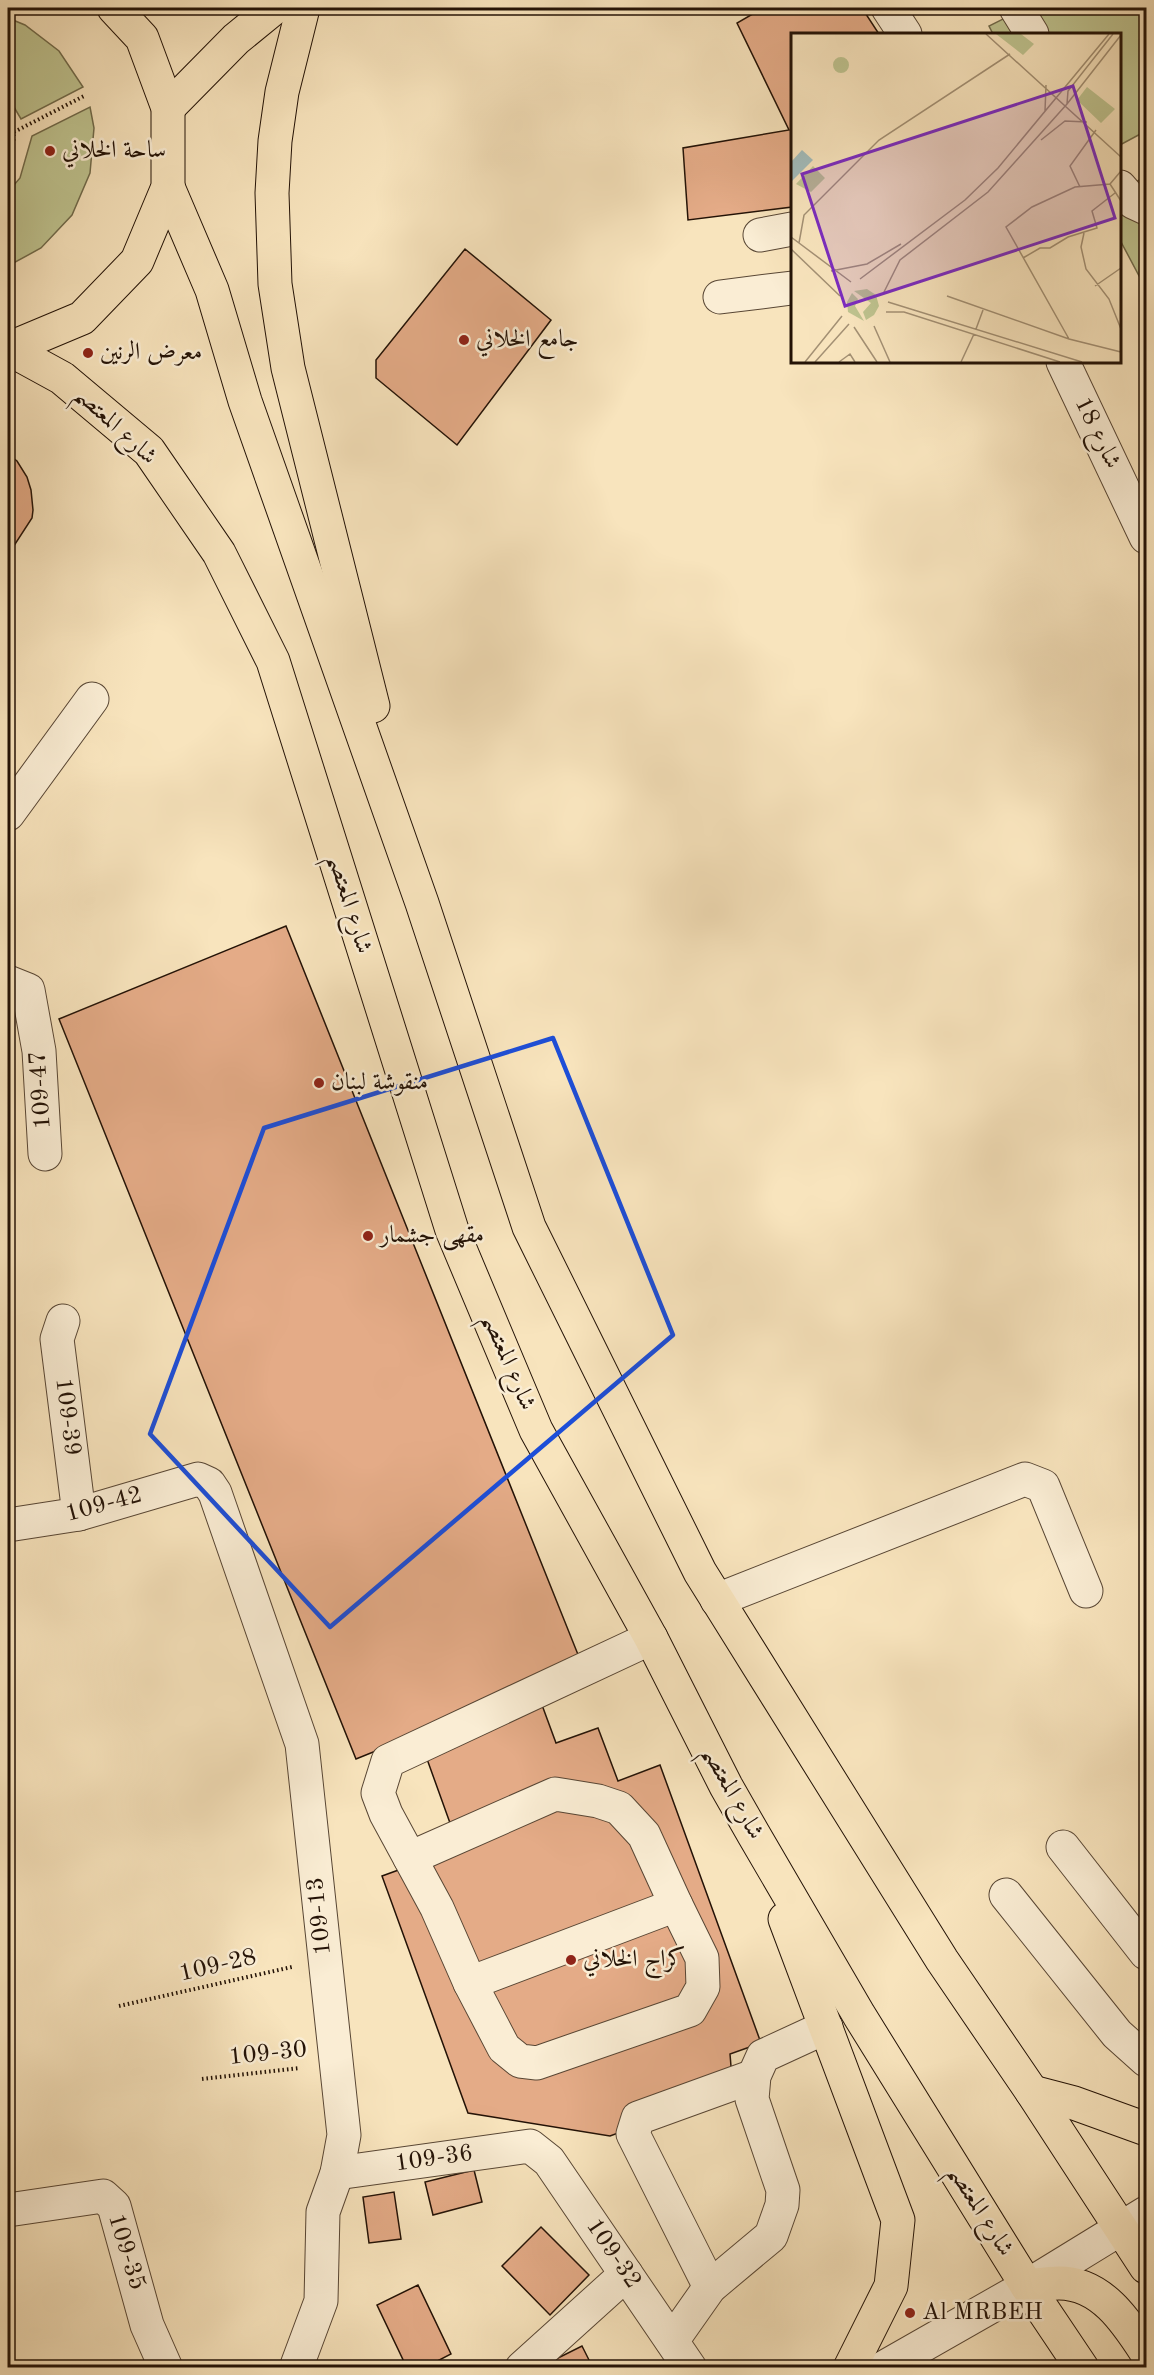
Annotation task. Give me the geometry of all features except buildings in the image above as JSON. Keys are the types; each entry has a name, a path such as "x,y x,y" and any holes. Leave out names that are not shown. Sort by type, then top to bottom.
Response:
{"main road":[{"path":"8,349 82,318 137,261 168,188 168,108 142,38 114,8"},
{"path":"168,108 236,39 274,8"},
{"path":"303,8 282,92 275,141 272,193 275,284 288,368 422,903"},
{"path":"168,188 212,290 245,401 422,903 529,1227 700,1572 942,1960 1032,2091 1134,2220 1146,2267"},
{"name":"شارع المعتصم","path":"8,349 62,378 149,451 219,553 273,661 453,1230 536,1430 651,1638 754,1836 859,2015 1027,2286 1082,2367"},
{"path":"754,1836 898,2220 891,2286 850,2367"},
{"path":"1032,2091 1074,2103 1146,2129"},
{"path":"1027,2286 1061,2283 1088,2289 1112,2305 1146,2352"}],"street":[{"path":"888,8 903,33"},
{"path":"1016,8 1031,33"},
{"path":"1121,190 1133,202 1146,208"},
{"path":"760,235 791,229"},
{"path":"720,297 791,288"},
{"name":"شارع 18","path":"1063,363 1146,537"},
{"path":"8,814 92,699"},
{"name":"109-47","path":"18,986 39,1051 45,1154"},
{"name":"109-39","path":"63,1321 57,1339 79,1514"},
{"name":"109-42","path":"8,1525 79,1514 198,1479"},
{"name":"109-13","path":"198,1479 209,1484 215,1494 302,1744 344,2135 337,2173 323,2212 321,2301 296,2367"},
{"path":"717,1600 1025,1479 1042,1486 1086,1591"},
{"path":"410,1858 555,1794 598,1801 620,1809 644,1835 702,1958 703,1987 690,2010 537,2063 520,2061 504,2048 470,1983 437,1908 386,1814 378,1792 388,1761 651,1638"},
{"path":"1063,1847 1146,1953"},
{"path":"1006,1895 1117,2034 1146,2060"},
{"path":"470,1983 676,1905"},
{"path":"672,2341 710,2288 771,2236 782,2205 783,2190 752,2099 754,2076 763,2056 825,2027"},
{"path":"710,2288 633,2134 634,2125 638,2118 754,2076"},
{"name":"109-36","path":"337,2173 530,2146"},
{"name":"109-32","path":"530,2146 549,2161 690,2367"},
{"name":"109-35","path":"8,2210 103,2196 114,2206 147,2325 166,2367"},
{"path":"883,2367 1027,2286 1134,2220"},
{"path":"522,2367 626,2274"}],"path":[{"path":"14,132 86,95"},
{"path":"8,113 14,132 13,149 8,163"},
{"name":"109-28","path":"119,2006 325,1960"},
{"name":"109-30","path":"202,2079 278,2069 337,2066"}],"highlighted area":[{"path":"553,1038 673,1335 330,1627 150,1434 264,1128"}],"green space":[{"path":"1025,8 1139,8 1146,20 1146,131 1121,144 1121,33 992,33 989,26"},
{"path":"8,18 25,25 59,51 83,87 21,119 8,97"},
{"path":"90,107 94,128 90,173 72,215 41,248 8,266 8,192 20,178 32,136"},
{"path":"1146,176 1146,218 1140,243 1146,271 1146,289 1121,242 1121,190"}],"place":[{"name":"ساحة الخلاني","path":"50,151"},
{"name":"جامع الخلاني","path":"464,340"},
{"name":"معرض الرنين","path":"88,353"},
{"name":"منقوشة لبنان","path":"319,1083"},
{"name":"مقهى جشمار","path":"368,1236"},
{"name":"كراج الخلاني","path":"571,1960"},
{"name":"Al MRBEH","path":"910,2313"}]}
